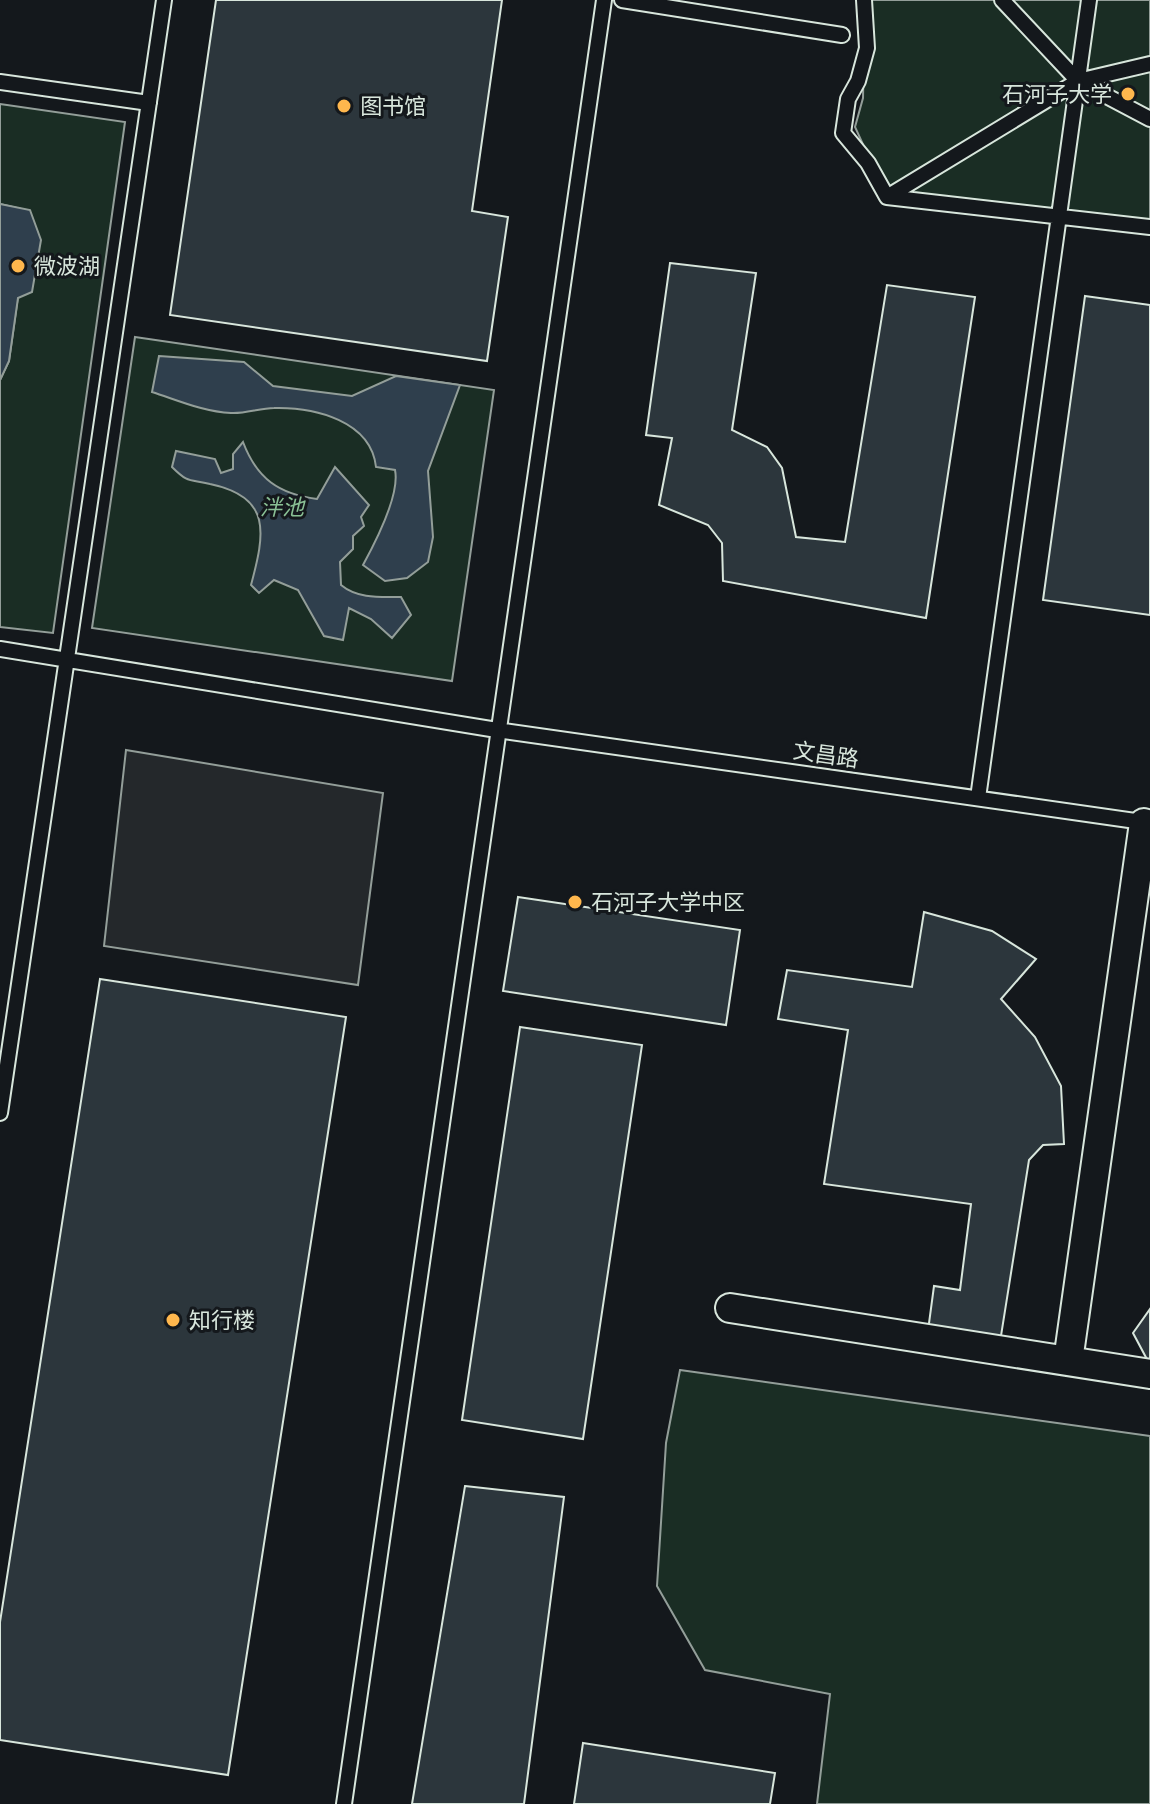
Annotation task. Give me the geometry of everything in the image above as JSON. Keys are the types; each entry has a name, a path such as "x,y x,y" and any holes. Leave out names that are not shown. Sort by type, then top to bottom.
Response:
{"street":[{"path":"1068,1361 1147,823"},
{"path":"730,1308 1150,1374"}],"lane":[{"path":"0,1113 164,0"},
{"path":"344,1804 604,0"},
{"path":"622,0 842,35"},
{"path":"864,0 867,48 858,81 848,99 843,133 868,163 887,197"},
{"path":"1002,0 1078,81 1150,119"},
{"path":"978,798 1089,0"},
{"path":"887,197 1078,81 1150,64"},
{"path":"0,82 149,103"},
{"path":"887,197 1150,227"},
{"name":"文昌路","path":"0,649 497,730 1147,823"}],"green space":[{"path":"865,0 1150,0 1150,227 887,197 855,127 863,98"},
{"path":"0,104 125,122 53,633 0,627 0,380 9,361 30,211 0,204"},
{"name":"泮池","path":"135,337 494,390 452,681 92,628"},
{"path":"680,1370 1150,1436 1150,1804 817,1804 830,1694 705,1670 657,1586 666,1443"}],"shaded area":[{"path":"126,750 383,793 358,985 104,946"}],"water":[{"name":"微波湖","path":"0,204 30,210 41,240 32,292 18,298 9,361 0,380"},
{"path":"159,356 244,362 273,386 352,396 396,376 460,385 428,471 433,537 428,562 407,578 385,581 363,565 380,532 396,480 395,470 376,467 372,451 364,438 352,428 307,410 274,408 221,412 152,392"},
{"path":"243,442 255,466 281,489 317,499 335,467 369,505 361,517 364,526 353,536 353,549 340,562 341,585 362,595 401,597 411,615 392,638 371,619 349,608 343,640 324,636 298,590 274,580 259,593 251,585 261,534 254,508 245,498 230,490 190,480 172,467 176,451 215,459 221,473 233,469 233,454"}],"building":[{"name":"图书馆","path":"216,0 502,0 472,211 508,217 487,361 170,315"},
{"path":"670,263 756,273 732,430 767,447 782,468 796,537 845,542 887,285 975,297 926,618 723,581 722,543 708,525 659,505 672,438 646,435"},
{"path":"1085,296 1150,305 1150,615 1043,600"},
{"path":"518,897 740,930 726,1025 503,991"},
{"path":"924,912 992,931 1036,959 1001,999 1035,1037 1061,1086 1064,1144 1043,1145 1029,1160 997,1361 925,1353 934,1286 960,1290 971,1204 824,1184 848,1030 778,1019 787,970 912,987"},
{"name":"知行楼","path":"100,979 346,1017 228,1775 0,1740 0,1622"},
{"path":"520,1027 642,1045 583,1439 462,1420"},
{"path":"1150,1309 1150,1365 1133,1333"},
{"path":"465,1486 564,1497 524,1804 412,1804"},
{"path":"583,1743 775,1773 770,1804 574,1804"}],"place":[{"name":"石河子大学","path":"1128,94"},
{"name":"图书馆","path":"344,106"},
{"name":"微波湖","path":"18,266"},
{"name":"石河子大学中区","path":"575,902"},
{"name":"知行楼","path":"173,1320"}]}
